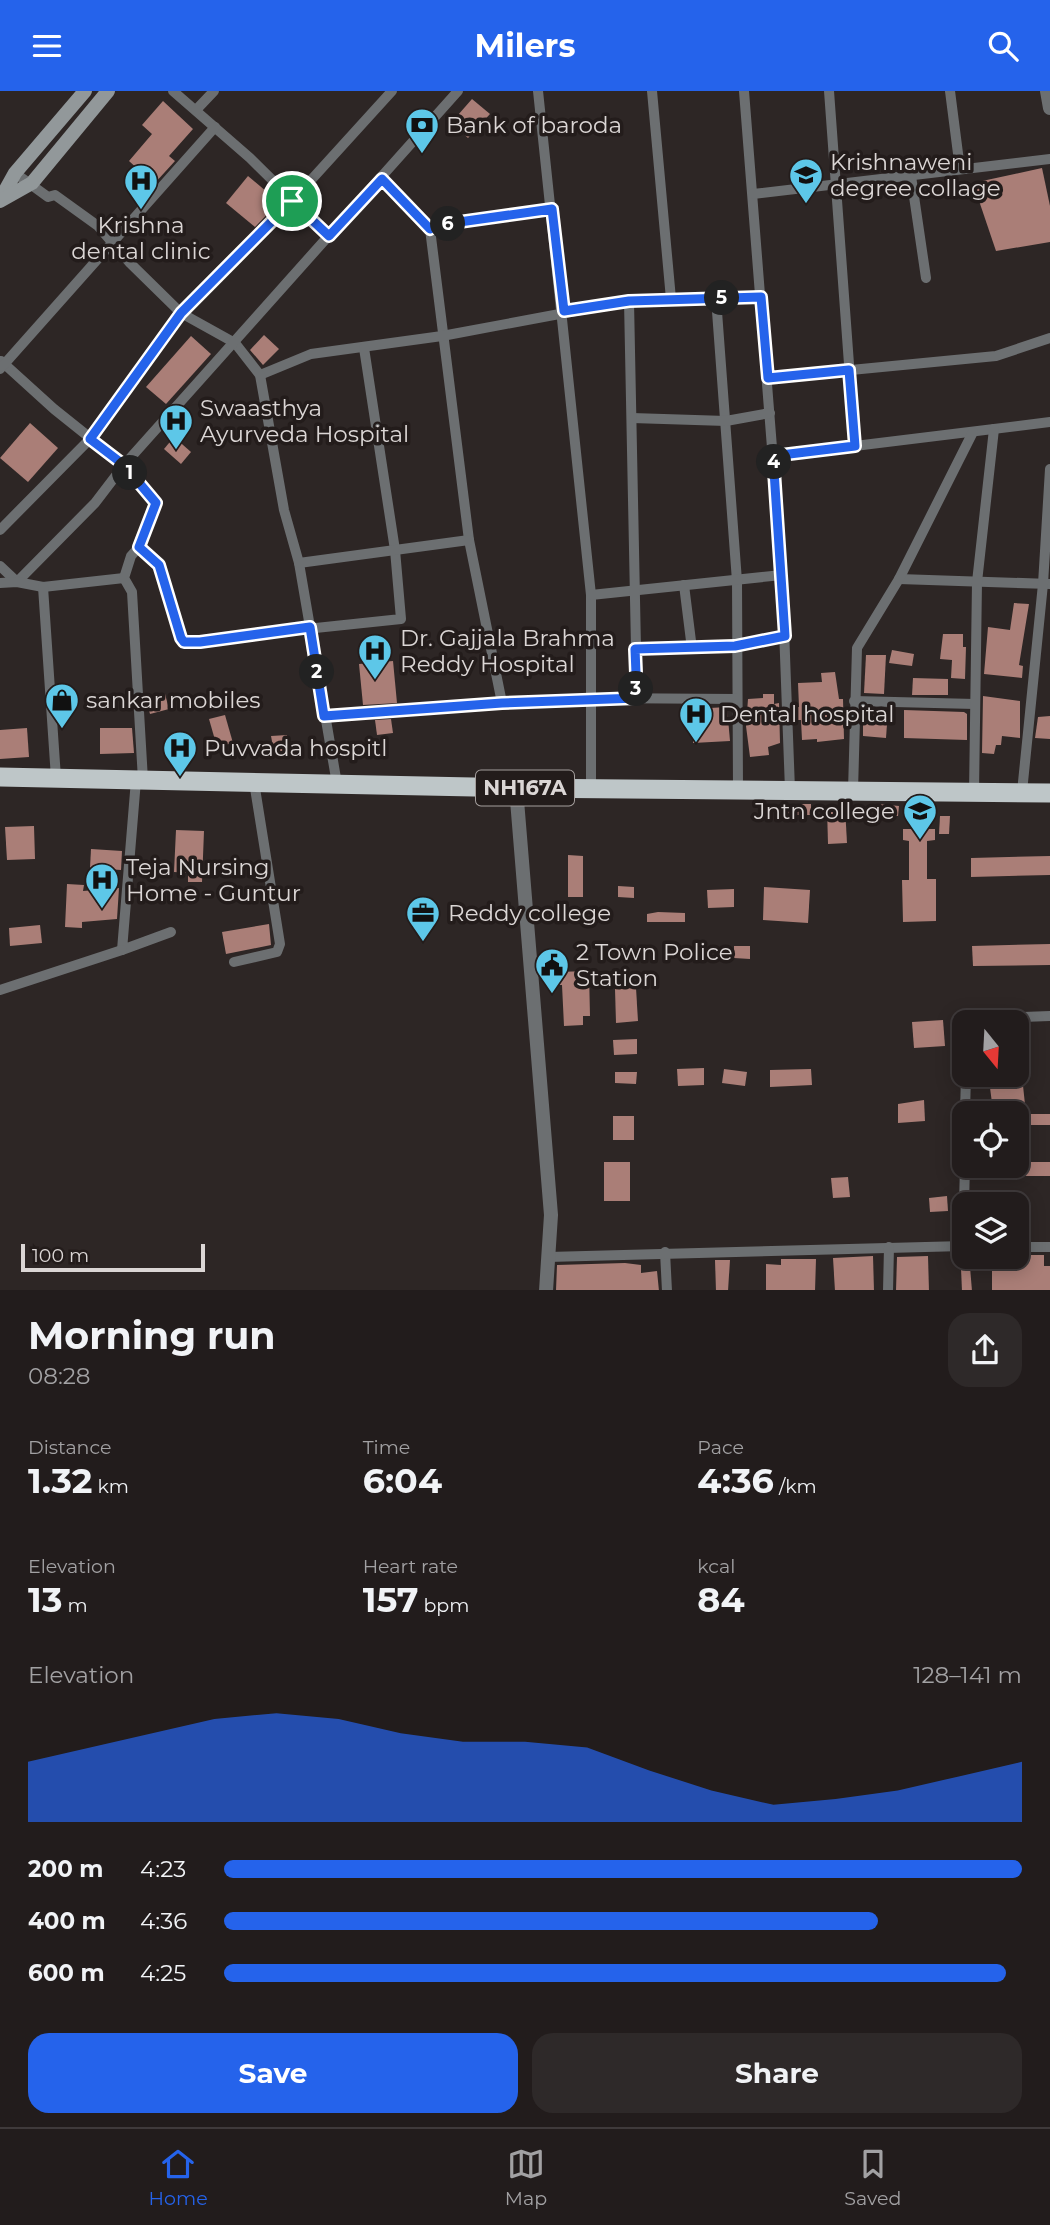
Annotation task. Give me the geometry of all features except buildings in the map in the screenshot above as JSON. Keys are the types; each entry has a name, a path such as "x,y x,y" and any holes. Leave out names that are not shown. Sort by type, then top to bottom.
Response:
{"highway":[{"name":"NH167A","path":"0,776 516,788 1050,793"}],"main road":[{"path":"0,201 15,173 85,91"},
{"path":"0,201 32,183 108,91"}],"street":[{"path":"173,91 215,127 329,236"},
{"path":"196,110 214,91"},
{"path":"0,530 90,439 181,313 292,201 392,91"},
{"path":"18,582 95,503 124,465 236,343 458,91"},
{"path":"538,91 564,311 591,595 591,789"},
{"path":"652,91 671,299"},
{"path":"744,91 782,575 790,790"},
{"path":"828,91 855,446"},
{"path":"950,91 960,169"},
{"path":"1047,91 1050,108"},
{"path":"121,950 140,780 132,592 124,579 131,556 139,547 156,503 124,465 2,364 215,127"},
{"path":"752,194 1050,159"},
{"path":"15,173 48,197 55,195 98,226 181,313 236,343 260,375 284,510 299,563 337,784"},
{"path":"911,176 926,278"},
{"path":"382,179 430,229 469,540 502,703"},
{"path":"430,229 438,225 552,209"},
{"path":"260,375 311,354 442,336 564,311 629,301 761,297"},
{"path":"716,298 737,580 735,646 738,789"},
{"path":"629,301 637,698"},
{"path":"768,378 996,356 1050,338"},
{"path":"139,547 159,565 184,642 401,619 395,550 364,348"},
{"path":"632,418 726,421 770,413"},
{"path":"773,456 1050,422"},
{"path":"974,793 977,582 994,429"},
{"path":"853,791 857,648 899,579 973,432"},
{"path":"1022,792 1046,584 1050,469"},
{"path":"299,563 469,540"},
{"path":"0,566 18,582"},
{"path":"591,595 782,575"},
{"path":"0,583 18,582 43,587 124,579"},
{"path":"899,579 1046,584"},
{"path":"684,585 692,649"},
{"path":"43,587 56,778"},
{"path":"635,649 735,646 785,636"},
{"path":"324,716 592,698 737,699"},
{"path":"854,701 975,704"},
{"path":"234,962 277,952 280,944 254,782"},
{"path":"516,788 551,1216 546,1290"},
{"path":"0,990 171,932"},
{"path":"1029,1017 1050,1016"},
{"path":"548,1257 952,1246"},
{"path":"888,1290 889,1247"},
{"path":"1029,1247 1050,1247"},
{"path":"665,1252 667,1290"}],"place":[{"name":"Bank of baroda","path":"422,155"},
{"name":"Krishnaweni degree collage","path":"806,205"},
{"name":"Krishna dental clinic","path":"141,211"},
{"name":"Swaasthya Ayurveda Hospital","path":"176,451"},
{"name":"Dr. Gajjala Brahma Reddy Hospital","path":"375,681"},
{"name":"sankar mobiles","path":"62,730"},
{"name":"Dental hospital","path":"696,744"},
{"name":"Puvvada hospitl","path":"180,778"},
{"name":"Jntn college","path":"920,841"},
{"name":"Teja Nursing Home - Guntur","path":"102,910"},
{"name":"Reddy college","path":"423,943"},
{"name":"2 Town Police Station","path":"552,995"}],"route":[{"path":"382,179 430,229 438,225 552,209 564,311 629,301 761,297 768,378 849,370 855,446 773,456 785,636 735,646 635,649 637,698 502,703 324,716 310,627 184,642 159,565 139,547 156,503 124,465 90,439 181,313 292,201 329,236 382,179"}]}
